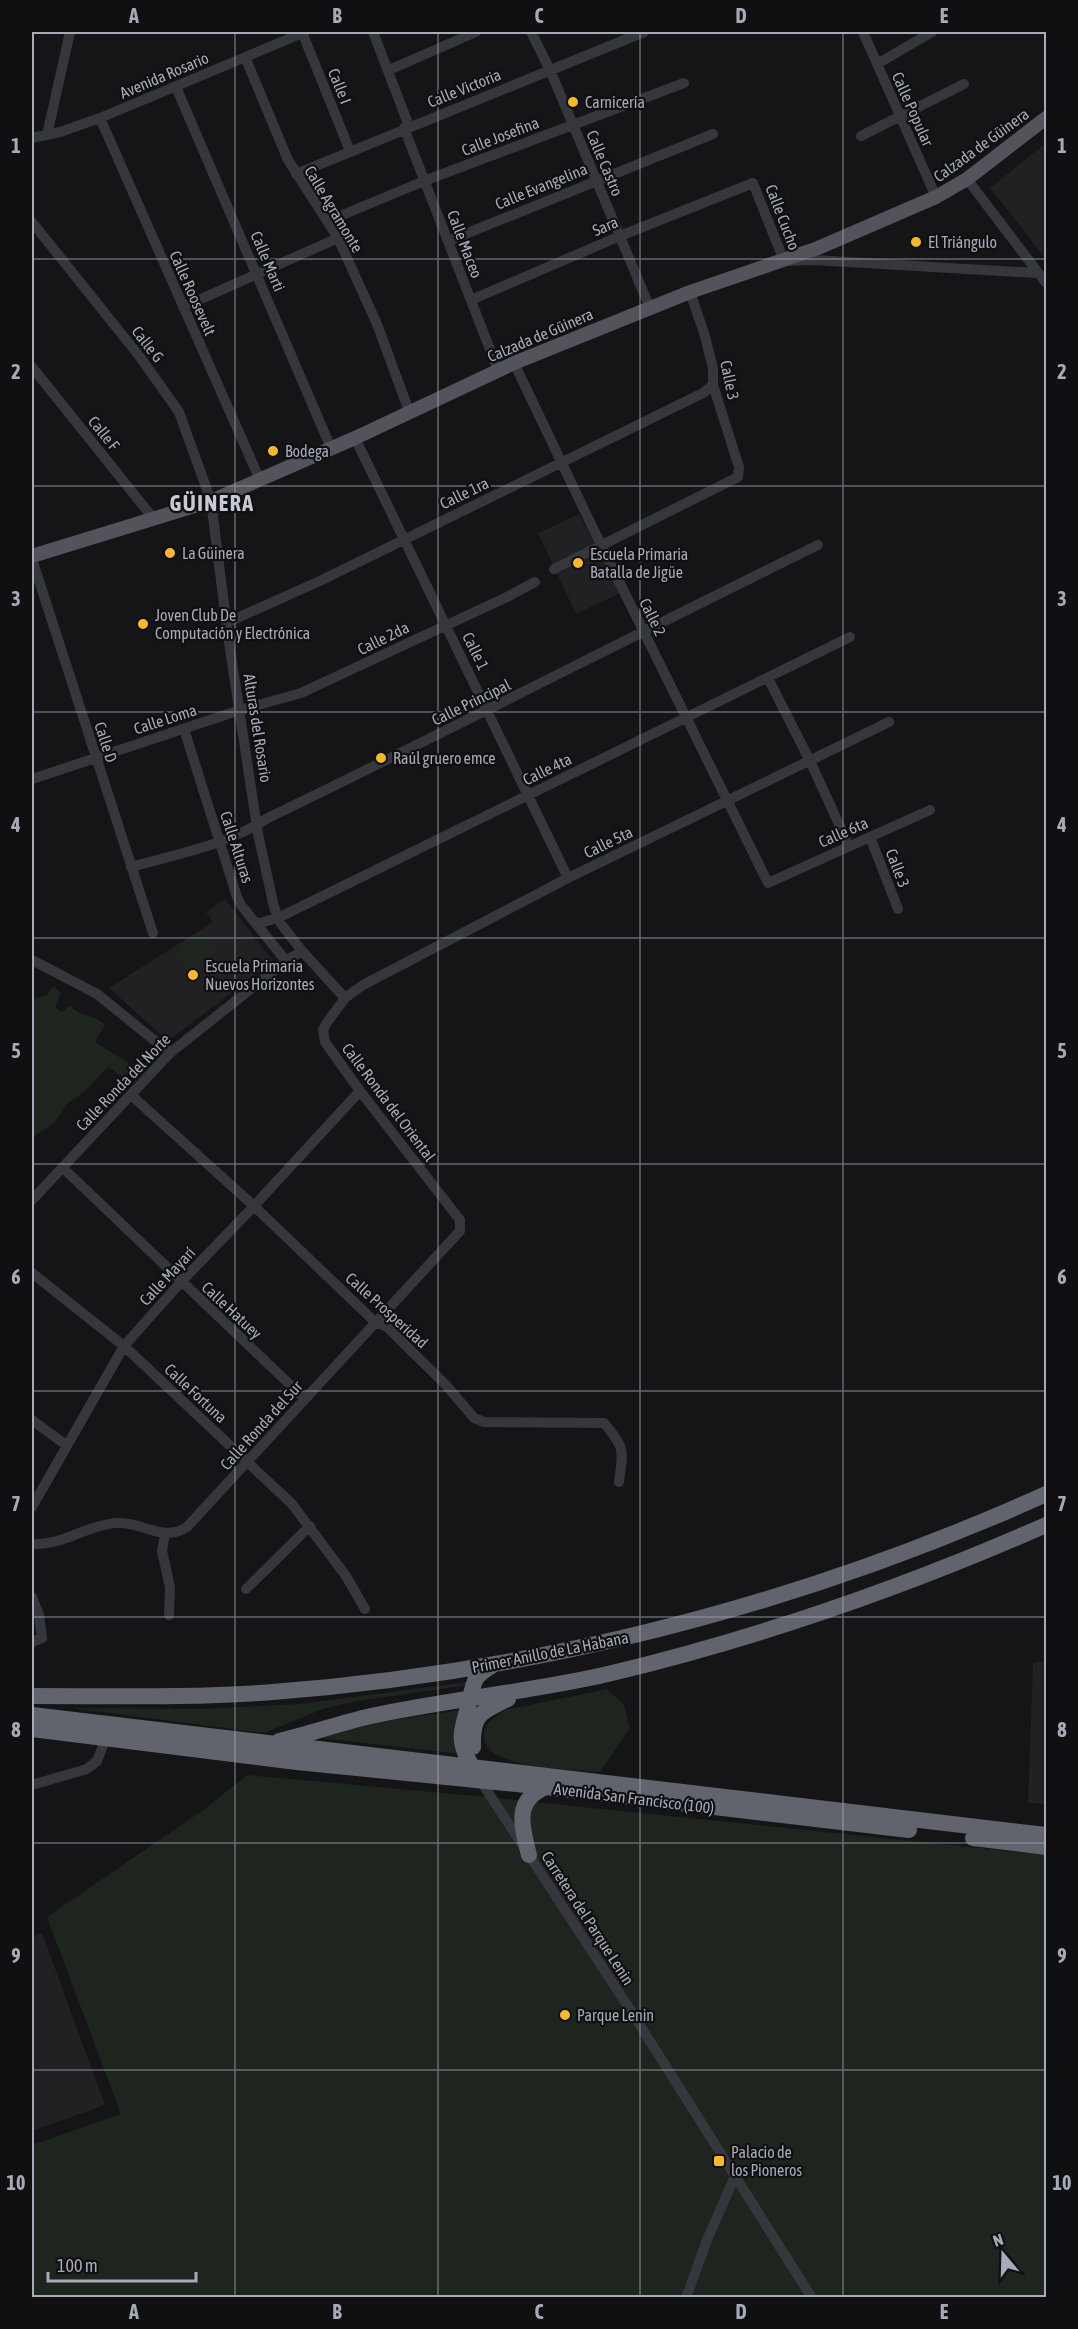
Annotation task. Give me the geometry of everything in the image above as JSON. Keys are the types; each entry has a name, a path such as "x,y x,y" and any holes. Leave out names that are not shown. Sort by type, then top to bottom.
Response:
{"highway":[{"name":"Primer Anillo de La Habana","path":"32,1695 189,1695 269,1692 377,1681 496,1663 660,1630 773,1599 914,1549 1047,1494"},
{"name":"Primer Anillo de La Habana","path":"525,1691 628,1669 779,1627 924,1575 1047,1525"},
{"path":"476,1774 465,1753 461,1739 464,1716 474,1680 481,1672 496,1663"},
{"path":"221,1753 270,1743 373,1716 525,1691"},
{"path":"476,1774 473,1728 480,1715 525,1691"},
{"name":"Avenida San Francisco (100)","path":"32,1715 270,1743 476,1774 1047,1847"},
{"name":"Avenida San Francisco (100)","path":"32,1729 221,1753 476,1774"},
{"path":"473,1743 481,1756 497,1767 544,1782 534,1792 523,1810 522,1826 529,1855"},
{"name":"Avenida San Francisco (100)","path":"544,1782 1047,1835"}],"main road":[{"name":"Calzada de Güinera","path":"32,557 211,501 355,438 514,363 690,292 784,261 936,198 968,179 1047,118"}],"street":[{"path":"47,135 70,32"},
{"name":"Avenida Rosario","path":"32,138 100,118 303,32"},
{"name":"Calle I","path":"303,32 351,151"},
{"name":"Calle Maceo","path":"373,32 389,70 424,181 498,370"},
{"path":"389,70 476,32"},
{"name":"Calle Castro","path":"531,32 550,70 650,308"},
{"name":"Calle Victoria","path":"296,174 406,127 644,32"},
{"name":"Calle Popular","path":"863,32 936,198"},
{"path":"877,64 932,32"},
{"name":"Calle Agramonte","path":"245,57 288,160 338,238 377,324 409,411"},
{"name":"Calle Josefina","path":"328,221 424,181 684,82"},
{"path":"861,136 964,84"},
{"name":"Calle Marti","path":"176,87 331,448"},
{"name":"Calle Roosevelt","path":"100,118 260,480"},
{"name":"Calle Evangelina","path":"448,241 713,134"},
{"path":"968,179 1037,273 1047,283"},
{"name":"Sara","path":"471,300 620,236 753,183"},
{"name":"Calle Cucho","path":"753,183 784,261"},
{"name":"Calle G","path":"32,222 140,357 179,412 211,501"},
{"path":"183,306 338,238"},
{"path":"784,261 870,262 1037,273"},
{"name":"Calle 3","path":"601,545 730,483 739,475 739,466 713,385 714,377 710,357 690,292"},
{"name":"Calle 2","path":"514,363 768,883"},
{"name":"Calle F","path":"32,367 153,518"},
{"name":"Calle 1ra","path":"226,623 322,580 703,393 713,385"},
{"name":"Calle 1","path":"355,438 568,878"},
{"name":"Alturas del Rosario","path":"211,501 226,623 257,825 274,907 278,918 303,951 345,998"},
{"path":"554,569 601,545"},
{"name":"Calle Principal","path":"131,867 219,842 250,830 818,545"},
{"name":"Calle D","path":"32,557 153,933"},
{"name":"Calle 2da","path":"240,710 314,688 535,582"},
{"name":"Calle 4ta","path":"256,924 278,918 850,637"},
{"path":"768,678 849,846"},
{"name":"Calle Loma","path":"32,779 240,710"},
{"name":"Calle 5ta","path":"345,998 363,985 568,878 888,722"},
{"name":"Calle Alturas","path":"184,729 237,897 286,961"},
{"name":"Calle 6ta","path":"768,883 930,810"},
{"name":"Calle 3","path":"870,837 898,909"},
{"name":"Calle Ronda del Norte","path":"32,1200 170,1053 286,961 303,951"},
{"path":"32,960 97,994 170,1053"},
{"name":"Calle Ronda del Oriental","path":"345,998 326,1024 324,1037 329,1048 460,1220"},
{"name":"Calle Mayarí","path":"32,1507 124,1346 360,1091"},
{"name":"Calle Prosperidad","path":"130,1095 254,1206 375,1322 387,1327 478,1421 604,1423 620,1441 622,1454 620,1482"},
{"name":"Calle Hatuey","path":"62,1167 304,1399"},
{"name":"Calle Ronda del Sur","path":"165,1534 180,1532 187,1527 249,1462 460,1230 460,1220"},
{"name":"Calle Fortuna","path":"32,1274 124,1346 292,1504 346,1575 365,1610"},
{"path":"32,1420 66,1445"},
{"path":"32,1544 53,1543 114,1523 138,1524 165,1534 162,1551 170,1587 169,1615"},
{"path":"246,1589 310,1526"},
{"path":"32,1597 39,1615 42,1638 32,1642"},
{"path":"32,1785 87,1769 97,1761 106,1738"},
{"name":"Carretera del Parque Lenin","path":"476,1774 629,2008 812,2298"},
{"path":"686,2298 707,2240 735,2176"}],"shaded area":[{"path":"1046,143 1046,259 990,188"},
{"name":"Escuela Primaria Batalla de Jigüe","path":"579,514 620,593 576,614 538,533"},
{"name":"Escuela Primaria Nuevos Horizontes","path":"225,899 273,961 168,1041 109,988 213,922 206,912"},
{"path":"203,933 216,950 187,972 174,955"},
{"path":"54,986 61,993 55,1007 62,1012 70,1005 78,1012 105,1025 95,1042 135,1067 135,1073 125,1079 108,1067 85,1091 68,1103 55,1122 36,1135 32,1143 32,1053 34,1049 32,1046 32,999 46,996"},
{"path":"1046,1661 1046,1804 1028,1803 1033,1663"},
{"path":"468,1682 469,1685 357,1701 323,1709 264,1733 71,1708 201,1709 299,1704"},
{"path":"607,1689 624,1705 630,1728 600,1772 533,1766 515,1762 489,1749 484,1738 487,1725 505,1710"},
{"path":"459,1710 461,1754 321,1738 364,1725"},
{"name":"Parque Lenin","path":"247,1775 476,1796 1046,1855 1046,2297 32,2297 32,2145 121,2114 47,1917 206,1808"},
{"path":"42,1933 105,2105 32,2131 32,1938"}],"place":[{"name":"Carnicería","path":"573,102"},
{"name":"El Triángulo","path":"916,242"},
{"name":"Bodega","path":"273,451"},
{"name":"La Güinera","path":"170,553"},
{"name":"Escuela Primaria Batalla de Jigüe","path":"578,563"},
{"name":"Joven Club De Computación y Electrónica","path":"143,624"},
{"name":"Raúl gruero emce","path":"381,758"},
{"name":"Escuela Primaria Nuevos Horizontes","path":"193,975"},
{"name":"Parque Lenin","path":"565,2015"},
{"name":"Palacio de los Pioneros","path":"719,2161"}],"district":[{"name":"GÜINERA","path":"212,503"}]}
